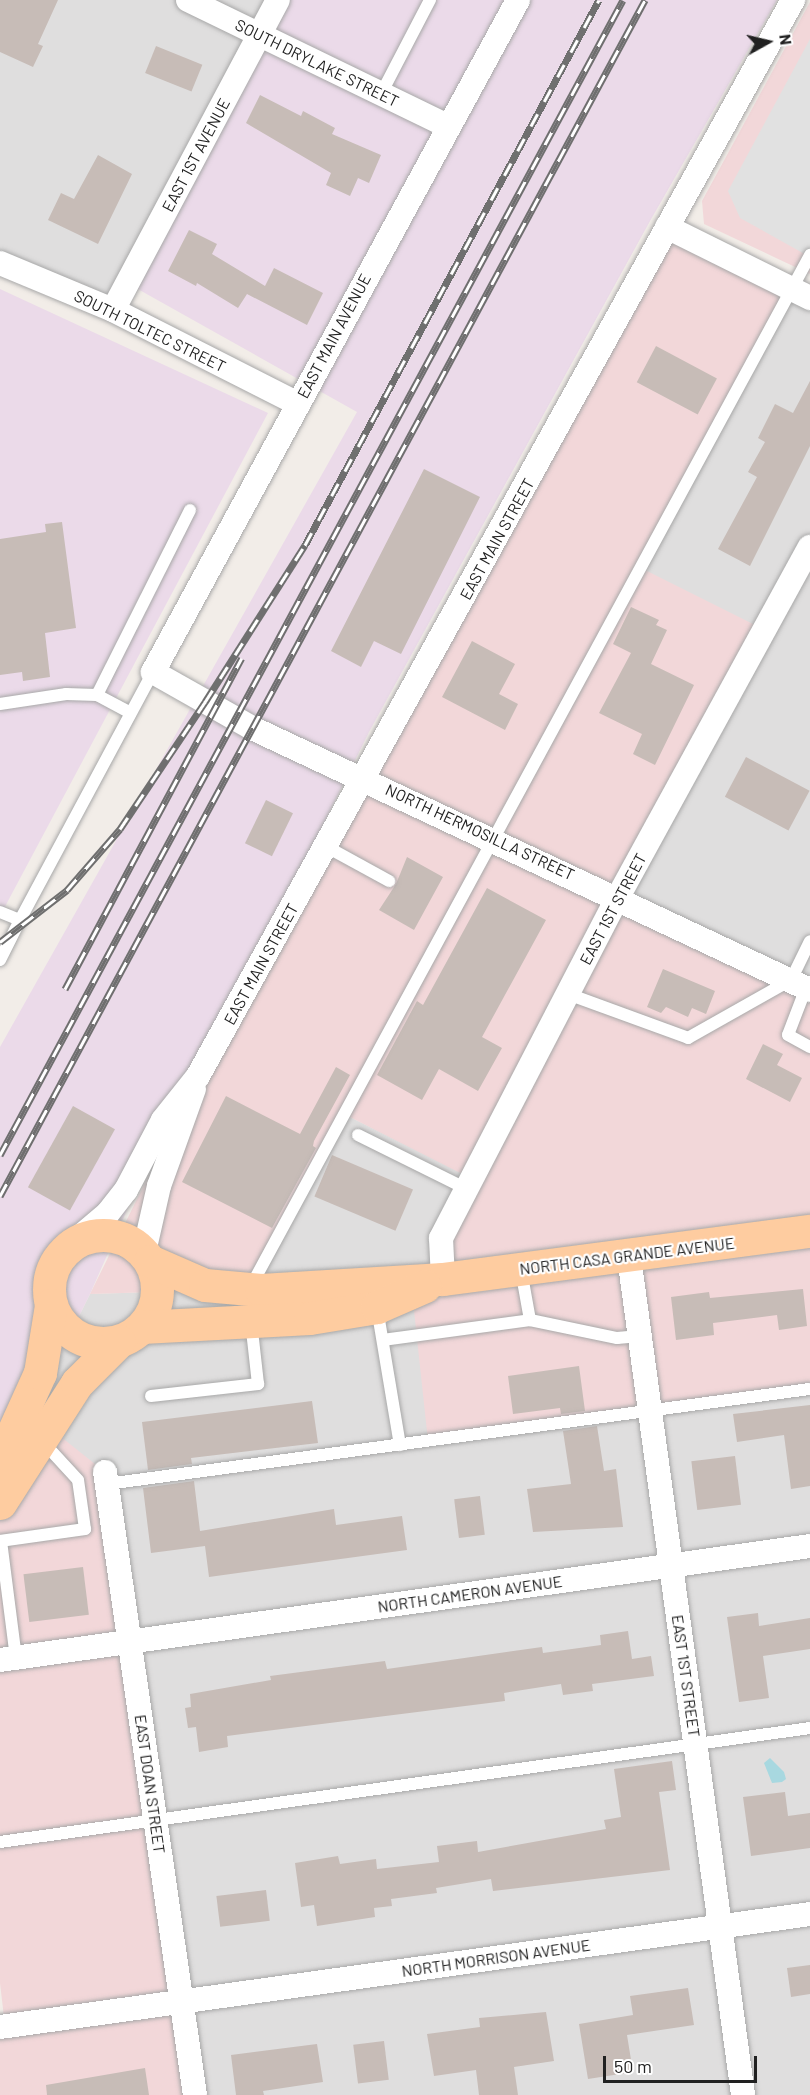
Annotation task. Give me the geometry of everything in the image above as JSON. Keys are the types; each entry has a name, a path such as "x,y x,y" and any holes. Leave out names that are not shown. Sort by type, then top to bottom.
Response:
{"main road":[{"name":"NORTH CASA GRANDE AVENUE","path":"130,1334 250,1305 629,1257 810,1231"},
{"path":"0,1461 40,1373 51,1305 51,1274 68,1247 88,1238 109,1236 147,1257 157,1293 130,1334 77,1383 39,1437 0,1503"},
{"name":"NORTH CASA GRANDE AVENUE","path":"147,1257 250,1305 377,1307 443,1279"},
{"path":"51,1305 61,1323 77,1337 91,1342 130,1334"}],"street":[{"name":"SOUTH DRYLAKE STREET","path":"188,0 447,126"},
{"name":"EAST 1ST AVENUE","path":"113,310 278,0"},
{"name":"EAST MAIN AVENUE","path":"153,672 447,126 518,0"},
{"name":"EAST MAIN STREET","path":"68,1247 108,1213 126,1190 163,1120 198,1076 365,779 793,0"},
{"path":"667,227 801,294"},
{"name":"SOUTH TOLTEC STREET","path":"0,263 113,310 298,404"},
{"name":"EAST 1ST STREET","path":"443,1279 441,1238 466,1188 618,897 810,547"},
{"name":"NORTH HERMOSILLA STREET","path":"153,672 252,728 618,897 802,986"},
{"name":"EAST MAIN STREET","path":"147,1257 159,1186 198,1076"},
{"name":"EAST 1ST STREET","path":"629,1257 743,2095"},
{"name":"EAST DOAN STREET","path":"106,1478 195,2095"},
{"name":"NORTH CAMERON AVENUE","path":"8,1659 810,1546"},
{"name":"NORTH MORRISON AVENUE","path":"0,2027 810,1914"}],"lane":[{"path":"381,94 430,0"},
{"path":"151,1396 258,1384 250,1305 494,839 801,294 810,255"},
{"path":"97,695 190,510"},
{"path":"0,960 153,672"},
{"path":"0,704 66,694 97,695 131,712"},
{"path":"327,847 389,881"},
{"path":"0,912 20,920"},
{"path":"810,941 802,986 788,1035 810,1047"},
{"path":"568,994 688,1038 802,986"},
{"path":"358,1135 466,1188"},
{"path":"521,1270 530,1320"},
{"path":"377,1307 400,1445"},
{"path":"383,1340 530,1320 617,1338 640,1336"},
{"path":"106,1478 400,1445 810,1389"},
{"path":"8,1659 1,1541 85,1529 78,1480 39,1437"},
{"path":"0,1842 810,1728"}],"shaded area":[{"path":"0,0 280,0 113,310 0,263"},
{"path":"280,0 777,0 650,221 369,732 314,843 189,1069 90,1294 0,1476 0,1047 357,412 127,283"},
{"path":"810,2 810,274 704,224 702,201"},
{"path":"810,39 810,257 740,218 728,191"},
{"path":"667,227 792,289 641,568 765,630 619,897 810,990 810,1389 428,1441 412,1292 443,1279 441,1238 472,1179 344,1114 249,1289 90,1294 198,1076"},
{"path":"0,289 268,413 0,916"},
{"path":"792,289 810,298 810,990 618,897 640,568"},
{"path":"344,1114 472,1178 810,1389 810,2095 195,2095 31,1413 90,1294 249,1289"},
{"path":"31,1413 105,1472 195,2095 0,2095 0,2027 5,2026 0,1983 0,1476"}],"water":[{"path":"770,1758 784,1772 786,1779 782,1782 772,1783 764,1763"}],"building":[{"path":"0,0 58,0 38,44 43,46 33,67 0,52"},
{"path":"156,46 202,65 191,92 145,73"},
{"path":"260,95 301,116 303,111 335,128 332,134 381,155 369,183 358,178 350,196 326,185 331,173 246,123"},
{"path":"98,155 132,174 98,244 48,220 61,193 74,199"},
{"path":"189,230 217,244 212,254 265,286 274,268 323,293 307,325 247,294 238,308 197,283 196,286 168,271"},
{"path":"656,346 717,378 698,415 637,382"},
{"path":"810,381 810,446 750,566 718,549 757,477 748,472 765,442 758,438 775,404 793,413"},
{"path":"424,469 480,497 401,654 374,641 361,667 331,651"},
{"path":"62,522 76,628 45,633 50,677 23,681 22,672 0,675 0,539 46,532 45,524"},
{"path":"631,607 659,620 656,625 667,630 651,664 694,685 655,765 633,754 642,734 599,713 631,653 613,644"},
{"path":"472,641 515,664 499,694 518,704 505,730 442,697"},
{"path":"746,757 810,791 788,831 725,797"},
{"path":"266,800 293,813 272,856 245,843"},
{"path":"407,857 443,877 414,930 379,910 396,884"},
{"path":"487,888 546,920 482,1037 502,1048 478,1091 439,1069 422,1100 377,1075 417,1001 423,1005"},
{"path":"663,969 715,991 706,1014 692,1008 688,1017 666,1007 661,1013 647,1007"},
{"path":"763,1044 783,1054 777,1065 802,1078 790,1102 746,1079"},
{"path":"336,1067 350,1075 314,1141 313,1146 316,1148 272,1228 182,1182 226,1096 300,1134"},
{"path":"73,1106 115,1129 70,1211 28,1187"},
{"path":"332,1155 413,1189 395,1231 314,1196"},
{"path":"803,1289 807,1326 779,1330 777,1315 713,1323 714,1335 676,1340 671,1297 709,1292 710,1298"},
{"path":"579,1366 585,1411 561,1414 560,1408 513,1414 508,1376"},
{"path":"312,1401 318,1443 191,1458 192,1464 148,1470 142,1422"},
{"path":"810,1405 810,1486 791,1489 784,1435 737,1442 733,1414"},
{"path":"597,1426 604,1471 616,1469 623,1527 533,1532 527,1489 571,1484 563,1431"},
{"path":"735,1456 741,1505 697,1510 691,1461"},
{"path":"194,1481 200,1531 334,1509 336,1525 402,1516 407,1550 209,1577 205,1546 151,1553 143,1488"},
{"path":"480,1496 485,1535 459,1538 454,1499"},
{"path":"83,1567 89,1615 29,1622 23,1574"},
{"path":"758,1613 759,1626 810,1618 810,1649 763,1656 769,1698 739,1702 727,1617"},
{"path":"628,1631 632,1659 651,1656 654,1676 592,1684 593,1691 563,1695 561,1684 504,1693 505,1701 227,1736 228,1747 199,1752 196,1727 188,1728 185,1708 191,1707 190,1694 271,1680 270,1676 385,1661 387,1669 542,1647 543,1653 601,1645 600,1635"},
{"path":"672,1761 676,1790 659,1792 670,1870 493,1891 491,1879 436,1888 437,1893 391,1899 392,1906 374,1908 375,1917 317,1926 314,1905 301,1907 295,1863 338,1856 340,1864 376,1859 377,1869 439,1862 437,1846 477,1841 478,1852 606,1829 604,1820 621,1817 614,1769"},
{"path":"785,1792 788,1816 810,1813 810,1848 751,1856 743,1797"},
{"path":"266,1890 270,1921 220,1927 216,1896"},
{"path":"810,1965 810,1994 791,1997 787,1968"},
{"path":"688,1988 694,2025 627,2035 633,2072 588,2079 579,2024 633,2015 630,1996"},
{"path":"546,2012 554,2061 514,2067 518,2095 479,2095 476,2070 434,2076 427,2034 480,2027 479,2018"},
{"path":"384,2041 389,2080 358,2083 353,2045"},
{"path":"317,2044 323,2082 263,2091 264,2095 236,2095 231,2055"},
{"path":"145,2068 149,2095 47,2095 46,2085"}],"railway":[{"path":"0,942 67,890 120,829 205,702 305,545 599,0"},
{"path":"0,1155 623,0"},
{"path":"0,1196 645,0"},
{"path":"65,989 242,658"}]}
